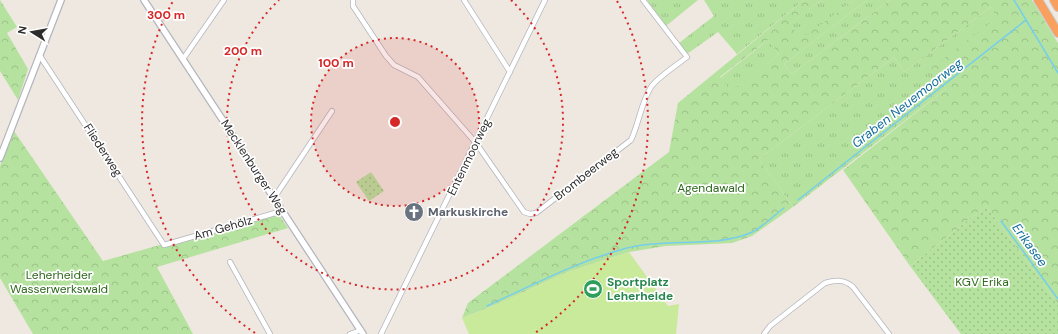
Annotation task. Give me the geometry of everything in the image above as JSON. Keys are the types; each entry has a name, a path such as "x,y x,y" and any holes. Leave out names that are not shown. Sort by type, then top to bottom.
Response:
{"highway":[{"path":"1038,0 1058,33"},
{"path":"1054,0 1058,8"}],"street":[{"path":"0,158 61,0"},
{"name":"Mecklenburger Weg","path":"144,0 362,332"},
{"path":"183,59 224,0"},
{"path":"353,0 353,6 386,56 394,65 418,77 476,143"},
{"path":"464,0 510,72"},
{"name":"Entenmoorweg","path":"380,334 476,143 545,0"},
{"name":"Brombeerweg","path":"476,143 524,212 530,214 536,213 631,140 652,85 687,57 643,0"},
{"name":"Fliederweg","path":"40,56 164,245"},
{"path":"274,198 332,111"},
{"name":"Am Gehölz","path":"164,245 282,211"},
{"path":"230,262 270,334"},
{"path":"764,334 770,326 825,283 835,280 847,282 853,287 889,334"},
{"path":"350,334 362,332"}],"green space":[{"path":"0,0 17,27 7,33 28,69 18,100 0,71"},
{"path":"647,0 698,0 666,26"},
{"path":"704,0 804,0 737,54 718,32 687,54 679,43 714,16"},
{"name":"Agendawald","path":"804,0 821,0 790,24 801,39 854,0 867,0 784,64 792,74 890,0 1032,0 1058,43 1058,304 986,206 910,266 843,170 946,89 931,68 997,18 991,7 904,72 894,57 759,159 793,207 752,236 732,243 666,246 629,252 565,273 493,306 462,318 468,303 669,152 678,103","holes":["768,40 779,54 731,91 720,77"]},
{"path":"821,0 854,0 801,40 789,24"},
{"path":"867,0 890,0 792,74 784,64"},
{"path":"991,7 998,18 932,68 946,89 793,207 759,159 894,57 904,72"},
{"path":"768,40 779,54 731,92 720,78"},
{"name":"Leherheider Wasserwerkswald","path":"14,131 103,261 277,212 288,228 157,267 193,334 33,334 0,278 0,166"},
{"path":"371,172 384,191 369,201 356,182"},
{"name":"KGV Erika","path":"986,206 1058,304 1058,334 961,334 910,266"},
{"name":"Sportplatz Leherheide","path":"629,252 668,306 679,304 676,334 469,334 462,318 493,306 565,273"}],"waterway":[{"path":"1014,0 1058,73"},
{"name":"Graben Neuemoorweg","path":"798,200 1026,20"},
{"name":"Graben Neuemoorweg","path":"487,306 573,267 609,253 627,248 642,245 706,242 736,238 754,231 784,208"},
{"name":"Erikasee","path":"1001,221 1058,299"}],"place":[{"name":"Markuskirche","path":"414,212"},
{"name":"Sportplatz Leherheide","path":"593,289"}]}
